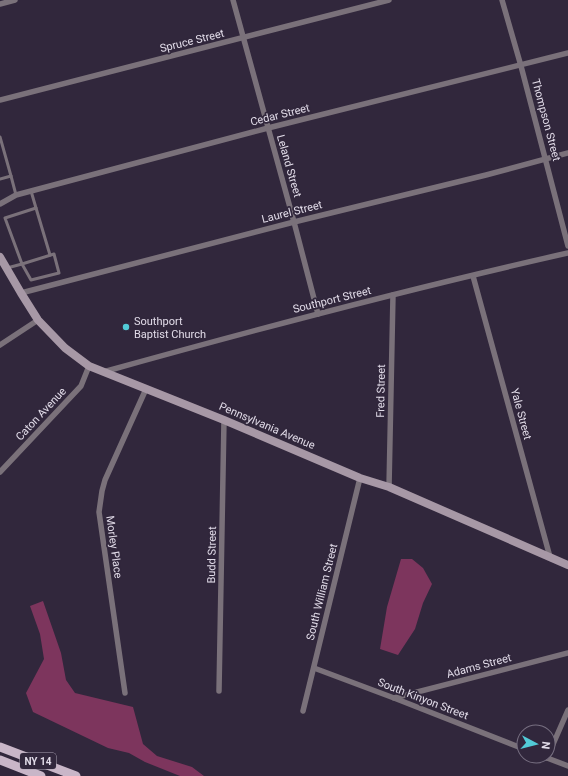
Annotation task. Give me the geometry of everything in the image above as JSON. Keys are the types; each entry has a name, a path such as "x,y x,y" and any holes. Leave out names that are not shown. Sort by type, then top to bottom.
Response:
{"main road":[{"name":"Pennsylvania Avenue","path":"0,257 38,320 65,348 89,366 224,420 360,478 389,487 568,565"},
{"name":"NY 14","path":"0,747 76,776"},
{"name":"NY 14","path":"0,760 41,776"}],"street":[{"path":"0,4 15,0"},
{"name":"Leland Street","path":"233,0 318,314"},
{"name":"Spruce Street","path":"0,100 389,0"},
{"name":"Thompson Street","path":"502,0 546,159 568,246"},
{"name":"Cedar Street","path":"0,204 16,195 31,191 268,128 521,66 568,53"},
{"name":"Laurel Street","path":"21,293 568,153"},
{"name":"Southport Street","path":"103,372 318,314 568,253"},
{"name":"Yale Street","path":"473,276 550,557"},
{"name":"Fred Street","path":"389,487 393,295"},
{"path":"0,345 38,320"},
{"name":"Caton Avenue","path":"0,472 80,386 89,366"},
{"name":"Morley Place","path":"125,693 99,512 105,480 146,389"},
{"name":"Budd Street","path":"219,691 224,420"},
{"name":"South William Street","path":"303,711 360,478"},
{"name":"Adams Street","path":"394,698 568,653"},
{"name":"South Kinyon Street","path":"314,668 516,746"},
{"path":"556,735 568,710"},
{"path":"556,761 568,766"}],"lane":[{"path":"0,137 16,195"},
{"path":"0,179 11,176"},
{"path":"31,191 50,255"},
{"path":"7,269 22,264 50,255 54,254 59,272 31,280 22,264 5,218 36,208"}],"shaded area":[{"path":"401,559 412,559 423,568 432,584 423,603 415,629 398,655 380,649 387,607"},
{"path":"43,601 61,653 66,680 75,693 133,707 143,744 157,756 192,767 204,776 180,776 145,762 129,753 108,748 33,712 26,693 44,659 40,634 30,606"}],"place":[{"name":"Southport Baptist Church","path":"126,327"}]}
